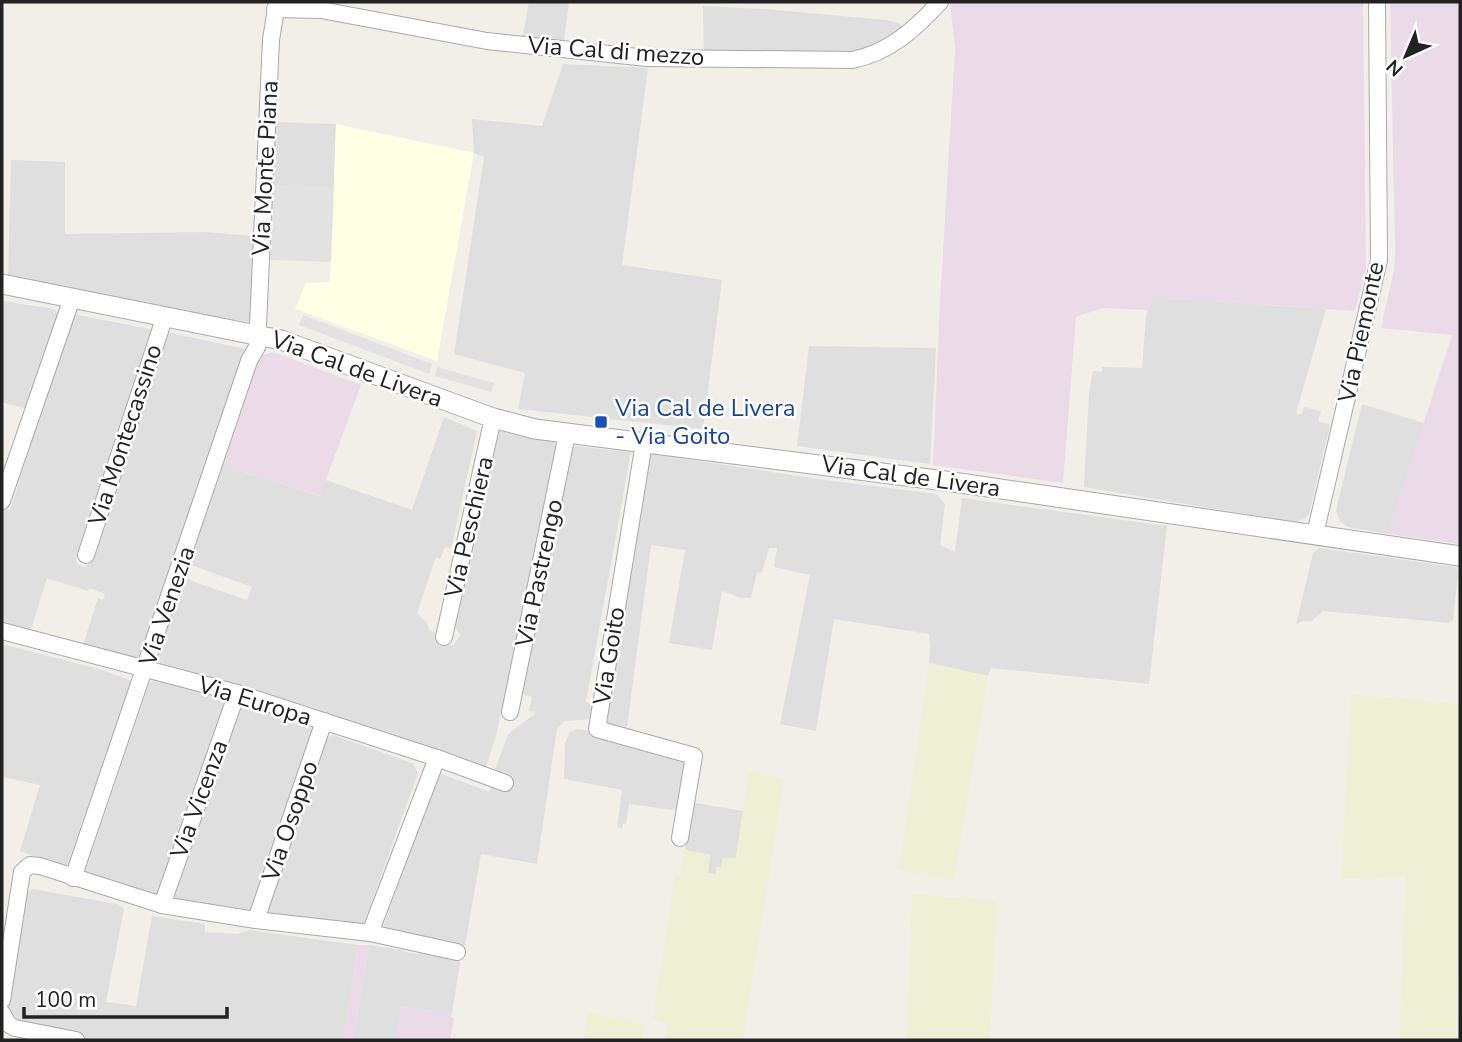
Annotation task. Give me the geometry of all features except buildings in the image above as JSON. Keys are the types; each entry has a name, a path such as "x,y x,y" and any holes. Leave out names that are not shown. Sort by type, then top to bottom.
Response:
{"street":[{"name":"Via Cal di mezzo","path":"276,6 321,10 487,40 647,58 852,60 869,57 887,49 912,30 940,2"},
{"name":"Via Piemonte","path":"1315,534 1379,260 1377,2"},
{"name":"Via Monte Piana","path":"257,334 271,40 276,6"},
{"name":"Via Cal de Livera","path":"2,284 281,340 493,418 535,429 926,478 1460,556"},
{"path":"2,501 72,298"},
{"name":"Via Montecassino","path":"86,555 165,316"},
{"name":"Via Venezia","path":"73,878 249,361 257,346 257,334"},
{"name":"Via Peschiera","path":"444,637 493,418"},
{"name":"Via Pastrengo","path":"510,712 567,434"},
{"name":"Via Goito","path":"644,443 597,729 694,756 680,838"},
{"name":"Via Europa","path":"2,631 237,693 505,783"},
{"name":"Via Vicenza","path":"162,905 237,693"},
{"name":"Via Osoppo","path":"256,920 324,721"},
{"path":"370,933 437,758"},
{"path":"2,1000 22,872 30,865 162,905 256,920 370,933 457,952"},
{"path":"2,1013 8,1024 15,1028 76,1040"}],"shaded area":[{"path":"529,2 569,2 562,56 522,40"},
{"path":"950,2 1363,2 1366,269 1355,311 1153,297 1148,310 1102,308 1076,317 1063,483 933,465 955,49"},
{"path":"1390,2 1460,2 1460,544 1388,534 1452,335 1381,328 1394,270 1395,252"},
{"path":"703,6 886,20 899,23 906,31 859,54 704,57"},
{"path":"563,64 648,68 622,265 722,280 703,429 518,409 525,373 454,354 484,157 474,153 472,119 542,126"},
{"path":"267,122 336,124 334,188 288,187 267,194"},
{"path":"336,124 474,153 437,361 295,309 306,283 330,282"},
{"path":"11,160 65,162 65,234 206,232 253,236 250,322 8,276"},
{"path":"273,185 334,188 331,262 270,260"},
{"path":"1152,297 1326,309 1296,413 1301,415 1304,407 1321,411 1318,421 1330,425 1309,514 1304,519 1293,522 1084,487 1089,392 1093,371 1102,372 1102,367 1142,368 1146,316"},
{"path":"2,301 55,309 59,314 27,409 2,402"},
{"path":"73,314 155,330 117,432 76,558 77,564 86,567 94,556 166,332 245,349 138,667 81,651 98,598 103,600 105,594 89,588 88,591 47,578 29,636 2,628 2,508 10,510"},
{"path":"303,315 432,364 429,374 299,325"},
{"path":"809,346 936,348 930,464 797,446"},
{"path":"273,352 361,385 320,496 220,464 255,364 261,356"},
{"path":"437,367 494,383 491,392 435,376"},
{"path":"1362,404 1424,423 1388,534 1348,527 1340,521 1336,510"},
{"path":"444,417 477,431 451,549 445,547 440,559 436,557 417,613 427,623 429,630 439,634 445,644 453,646 460,635 454,625 494,435 499,431 553,441 557,447 497,732 484,774 158,662 157,656 183,578 247,600 252,587 188,564 220,464 319,496 326,480 412,510"},
{"path":"574,446 631,452 586,702 596,704 594,719 565,721 557,729 537,864 481,854 465,946 389,937 382,930 437,777 442,774 489,792 508,734 536,713 529,711 532,697 522,694 549,557 552,556 553,548 549,547"},
{"path":"645,453 937,494 945,504 940,545 955,552 962,498 1167,526 1149,684 991,668 988,676 929,663 929,634 834,619 816,731 780,724 810,575 774,567 777,548 769,548 762,572 757,573 751,598 741,598 722,591 712,650 669,643 685,550 651,545 627,727 606,724"},
{"path":"1319,548 1455,567 1458,572 1453,620 1449,623 1323,611 1312,621 1302,621 1296,625 1313,553"},
{"path":"2,644 99,669 132,681 66,868 20,851 40,785 2,777"},
{"path":"929,663 988,676 954,879 899,870"},
{"path":"156,677 224,698 226,701 158,897 83,878 149,684"},
{"path":"1351,694 1460,704 1456,1040 1399,1040 1406,876 1341,879"},
{"path":"241,705 311,726 314,730 251,914 171,901"},
{"path":"577,729 598,732 689,757 680,811 629,804 626,824 623,824 622,829 617,827 622,790 564,779 565,743 569,733"},
{"path":"333,735 412,763 418,773 362,929 265,914 326,739"},
{"path":"749,771 784,780 743,1040 664,1040 667,1024 653,1019 675,875 680,875 685,850 710,855 708,873 715,875 717,867 721,868 723,858 736,858"},
{"path":"690,802 743,811 736,858 721,868 717,867 716,875 708,873 710,855 685,850"},
{"path":"32,889 117,904 124,909 106,1002 136,1006 152,916 205,924 205,932 237,934 249,930 358,945 344,1040 90,1040 52,1034 13,1020 6,1008 25,896"},
{"path":"912,894 997,901 990,1040 907,1040"},
{"path":"358,945 369,945 353,1040 344,1040"},
{"path":"369,945 409,953 419,954 420,951 461,957 452,1013 401,1007 396,1040 353,1040"},
{"path":"401,1007 452,1013 451,1017 454,1018 450,1040 396,1040"},
{"path":"588,1011 644,1024 642,1040 584,1040"}],"place":[{"name":"Via Cal de Livera - Via Goito","path":"601,422"}]}
